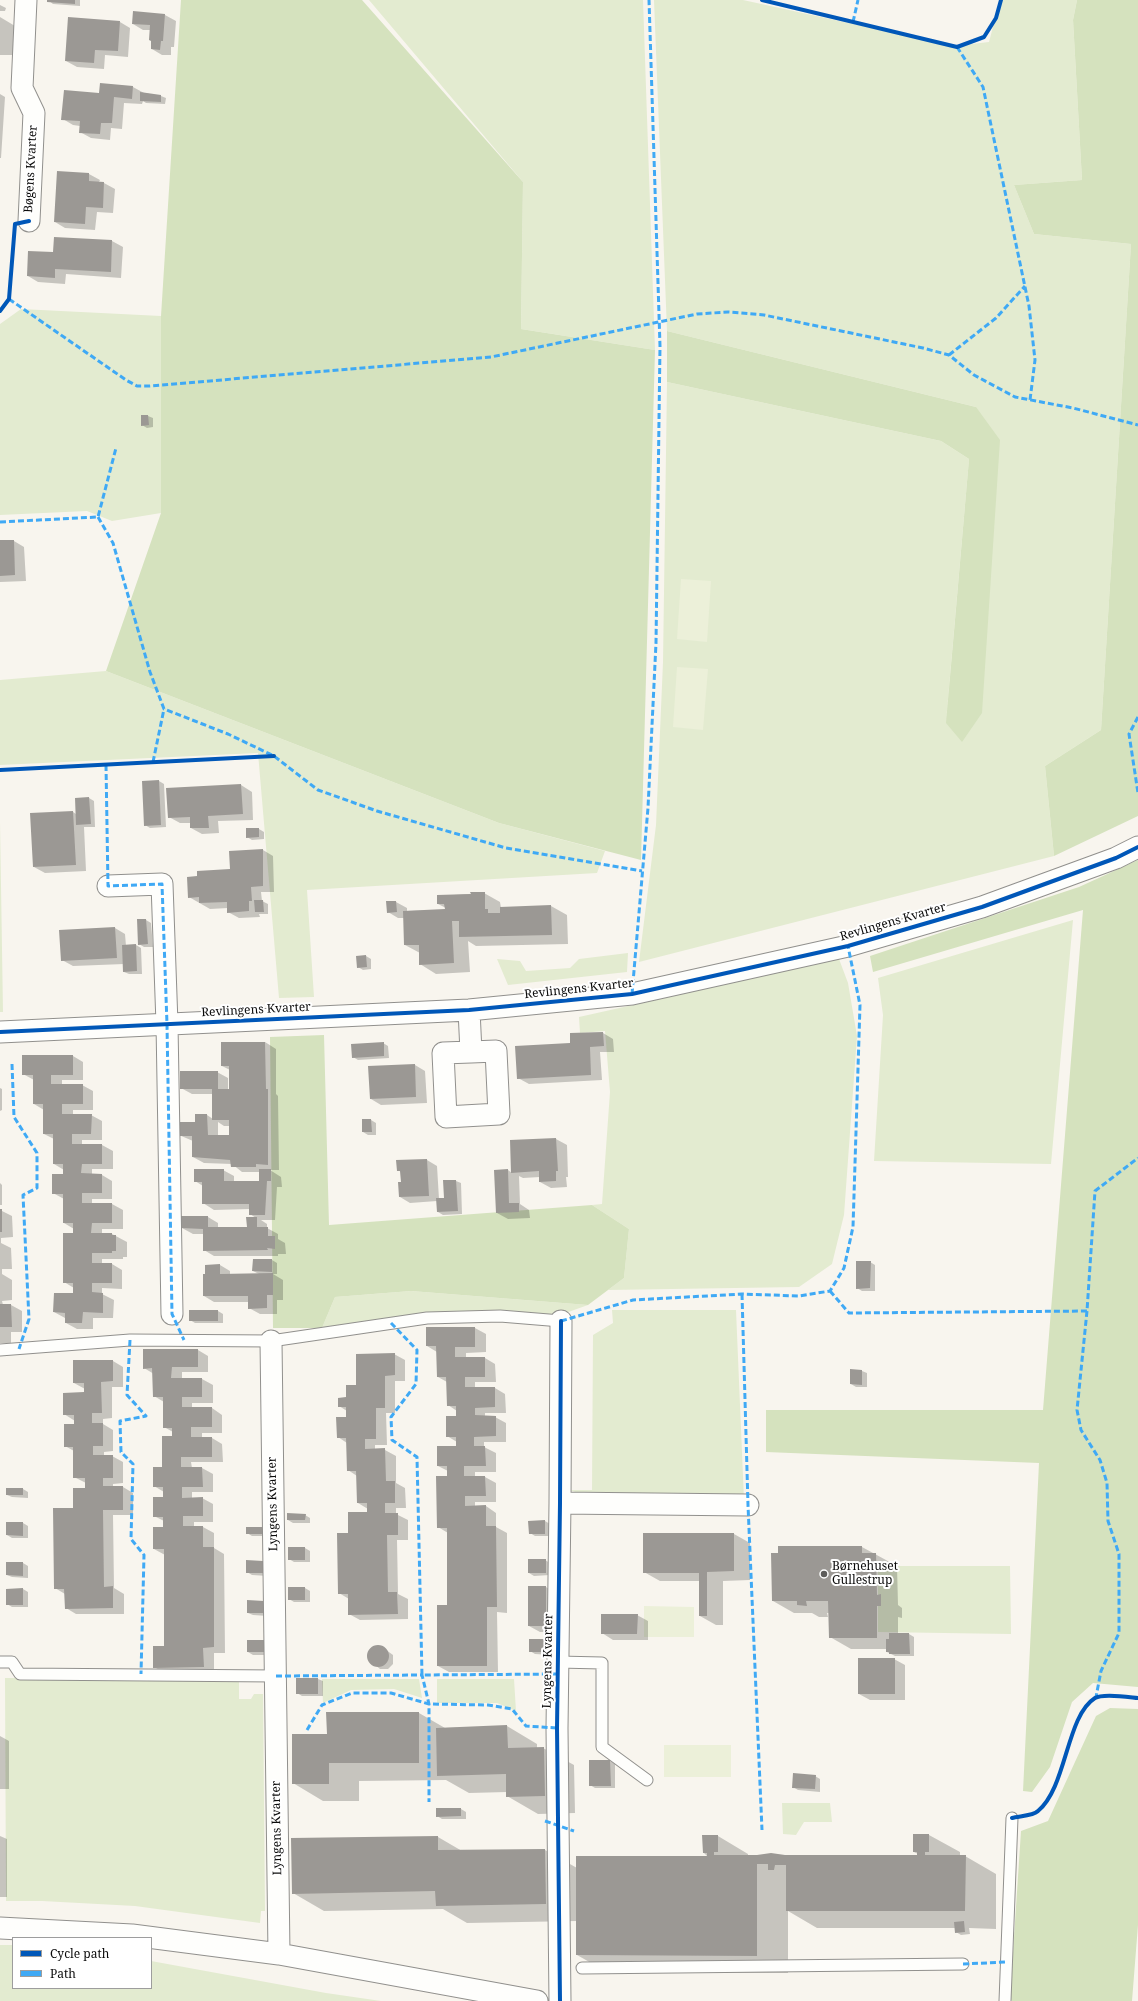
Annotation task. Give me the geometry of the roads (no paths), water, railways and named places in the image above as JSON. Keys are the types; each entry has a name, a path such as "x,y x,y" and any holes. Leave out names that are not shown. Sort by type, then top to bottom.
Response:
{"street":[{"name":"Bøgens Kvarter","path":"26,0 22,88 34,113 29,221"},
{"name":"Revlingens Kvarter","path":"0,1032 469,1010 632,994 848,946 982,907 1101,863 1138,847"},
{"path":"108,886 162,884 167,1024 172,1314"},
{"path":"469,1010 471,1052"},
{"name":"Lyngens Kvarter","path":"560,2001 557,1728 561,1321"},
{"name":"Lyngens Kvarter","path":"270,1341 279,1954"},
{"path":"560,1503 748,1506"},
{"path":"0,1928 140,1937"},
{"path":"152,1938 279,1954 537,2001"}],"lane":[{"path":"0,1350 130,1340 270,1341 427,1318 500,1316 561,1321"},
{"path":"0,1662 12,1662 20,1674 276,1676"},
{"path":"558,1662 602,1662 602,1747 647,1780"},
{"path":"1005,2001 1012,1818"},
{"path":"582,1968 963,1964"}],"place":[{"name":"Børnehuset Gullestrup","path":"824,1574"}]}
